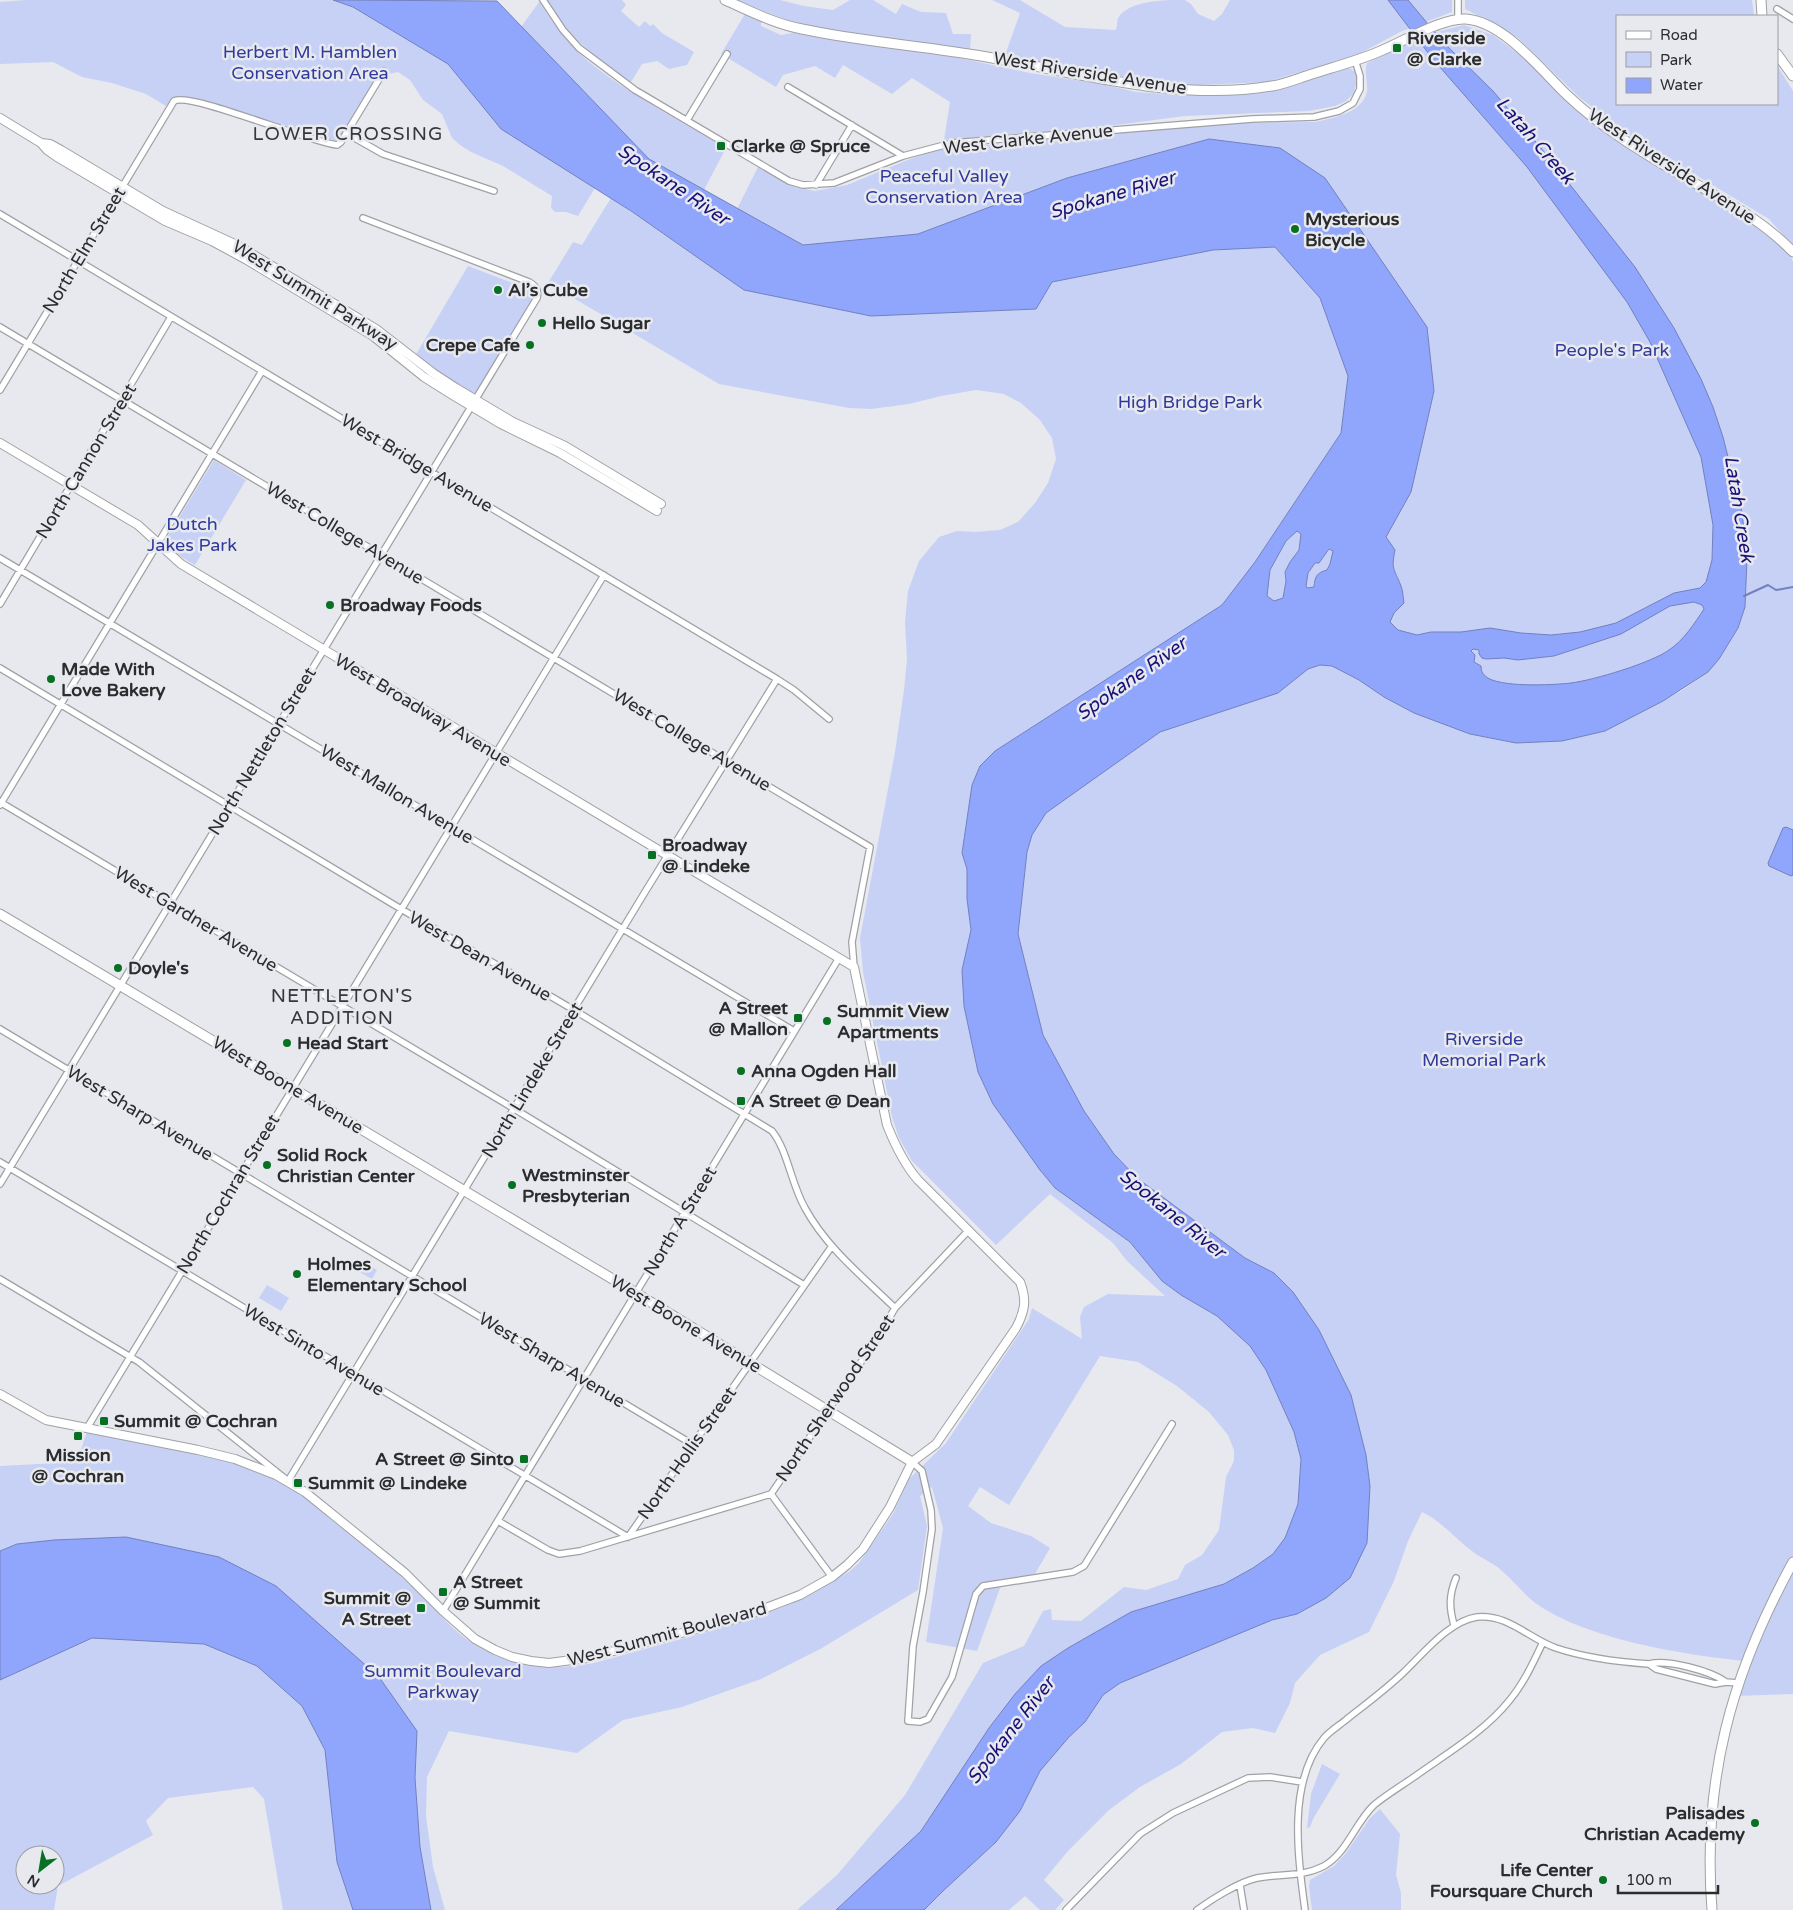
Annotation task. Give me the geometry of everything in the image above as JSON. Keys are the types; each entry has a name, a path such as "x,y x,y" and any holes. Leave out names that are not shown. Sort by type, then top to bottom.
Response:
{"main road":[{"name":"West Riverside Avenue","path":"725,0 772,20 800,29 943,50 1088,76 1186,90 1232,90 1274,86 1381,51 1458,19 1468,19 1478,22 1506,37 1529,56 1569,97 1591,116 1653,158 1763,224 1793,252"},
{"path":"1761,0 1762,15"},
{"path":"1778,55 1793,76"},
{"name":"West Boone Avenue","path":"0,914 636,1293 912,1462"},
{"path":"1712,1910 1710,1852 1713,1802 1724,1732 1746,1661 1793,1562"}],"street":[{"name":"West Clarke Avenue","path":"543,0 563,30 579,48 635,90 789,181 803,185 834,183 903,156 952,143 1314,116 1339,111 1353,103 1360,89 1360,76 1355,60"},
{"path":"1458,0 1458,19"},
{"path":"1777,10 1793,19"},
{"path":"687,120 727,54"},
{"path":"384,71 346,133 383,154 494,191"},
{"path":"788,87 903,156"},
{"name":"North Elm Street","path":"0,390 175,100 183,99 338,145 346,133"},
{"name":"West Summit Parkway","path":"0,118 41,143 46,150 57,157 119,190 165,221 269,269 347,315 432,382 473,403 510,429 553,448 659,507"},
{"path":"816,185 852,126"},
{"name":"West Bridge Avenue","path":"0,214 777,679 830,719"},
{"name":"North Nettleton Street","path":"0,1184 536,300 538,292 534,285 526,280 363,218"},
{"name":"North Cannon Street","path":"0,604 171,316"},
{"name":"West College Avenue","path":"0,327 870,847 852,942 854,967"},
{"path":"0,803 159,544 262,371"},
{"name":"West Broadway Avenue","path":"0,443 138,525 181,564 854,967"},
{"name":"West Mallon Avenue","path":"0,558 794,1031"},
{"name":"North Cochran Street","path":"86,1428 495,752 604,576"},
{"name":"West Dean Avenue","path":"0,668 401,909 574,1010 772,1131 779,1140 793,1186 815,1224 832,1246 895,1308"},
{"name":"North Lindeke Street","path":"288,1481 777,679"},
{"name":"West Gardner Avenue","path":"0,803 514,1109 804,1285"},
{"name":"North A Street","path":"443,1612 839,958"},
{"path":"854,967 887,1125 893,1140 913,1174 1020,1282 1026,1304 1023,1316 1016,1328 936,1444 912,1462"},
{"name":"West Sharp Avenue","path":"0,1029 585,1378 692,1444"},
{"name":"West Sinto Avenue","path":"0,1162 628,1537"},
{"name":"North Sherwood Street","path":"498,1521 538,1545 559,1554 580,1551 771,1494 878,1337 895,1308 969,1230"},
{"name":"North Hollis Street","path":"628,1537 832,1246"},
{"path":"0,1279 130,1355 288,1481"},
{"name":"West Summit Boulevard","path":"0,1394 46,1420 235,1459 288,1481 305,1492 405,1573 443,1612 475,1639 512,1657 549,1663 587,1658 742,1617 800,1595 832,1578 863,1549 890,1507 912,1462"},
{"name":"West Boone Avenue","path":"912,1462 922,1471 931,1510 932,1529 913,1646 908,1721 920,1722 928,1719 947,1686 957,1661 976,1594 984,1586 1073,1572 1084,1566 1172,1424"},
{"path":"771,1494 832,1578"},
{"path":"1454,1625 1450,1611 1450,1596 1456,1578"},
{"path":"1305,1910 1300,1874 1298,1821 1302,1782 1311,1759 1324,1738 1392,1683 1454,1625 1477,1617 1508,1621 1543,1642 1584,1656 1649,1664 1658,1662 1718,1676 1726,1682"},
{"path":"1197,1910 1215,1896 1256,1878 1292,1876 1316,1869 1333,1860 1362,1819 1375,1805 1488,1722 1509,1702 1528,1674 1543,1642"},
{"path":"1649,1664 1656,1669 1715,1684 1726,1682 1738,1683"},
{"path":"1687,1676 1689,1668"},
{"path":"1066,1910 1140,1834 1173,1813 1248,1778 1270,1777 1302,1782"},
{"path":"1240,1885 1244,1910"}],"green space":[{"name":"Herbert M. Hamblen Conservation Area","path":"26,0 333,0 353,7 448,64 501,129 595,188 578,216 566,212 555,212 551,208 552,196 503,166 471,152 452,138 442,114 423,100 410,80 398,72 389,74 381,69 338,142 334,143 184,97 173,98 166,106 146,94 112,83 82,77 53,62 0,64 0,2"},
{"path":"547,0 622,0 626,5 621,11 639,27 645,21 650,26 653,24 662,33 694,52 687,65 669,69 657,61 642,64 631,82 587,49 562,23"},
{"path":"736,0 780,0 833,10 850,0 873,0 896,14 902,4 921,12 946,13 953,34 971,34 970,51 870,37 792,22"},
{"path":"992,0 1020,0 1065,27 1116,30 1118,18 1123,12 1139,4 1168,0 1185,0 1191,4 1198,14 1214,21 1222,14 1230,0 1452,0 1452,12 1400,32 1359,54 1267,82 1177,86 1088,74 1004,58 1020,13"},
{"path":"1465,0 1752,0 1754,15 1616,15 1616,105 1778,105 1778,67 1793,91 1793,246 1769,219 1631,136 1580,98 1518,38 1465,9"},
{"path":"539,2 569,43 597,68 651,104 726,148 704,190 649,159 521,27"},
{"path":"745,14 761,22 761,26 781,35 792,33 941,54 1030,73 1101,84 1136,92 1180,95 1255,94 1286,88 1349,68 1355,72 1357,80 1354,93 1346,101 1335,106 1309,111 1185,116 1116,125 944,140 950,102 912,78 892,94 843,65 835,78 815,66 783,75 776,87 721,54"},
{"name":"Riverside Memorial Park","path":"1464,25 1493,35 1527,60 1576,109 1653,163 1763,229 1790,254 1793,262 1793,1694 1734,1696 1745,1661 1635,1643 1579,1626 1555,1615 1534,1602 1498,1568 1476,1554 1437,1521 1422,1512 1408,1541 1394,1581 1369,1632 1320,1655 1295,1683 1290,1703 1275,1733 1253,1728 1222,1732 1181,1764 1140,1787 1109,1810 1068,1851 1044,1880 1064,1900 1055,1910 1040,1910 1025,1896 1009,1910 924,1910 996,1842 1020,1811 1040,1771 1069,1737 1085,1722 1103,1695 1120,1683 1272,1620 1297,1614 1326,1598 1350,1578 1274,1273 1245,1258 1137,1178 1114,1154 1084,1111 1043,1035 1018,934 1027,852 1032,835 1046,813 1160,732 1278,693 1308,669 1320,665 1332,666 1414,713 1471,734 1516,743 1605,731 1681,691 1708,672 1719,659 1738,628 1745,607 1747,559 1735,596 1577,730 1331,635 1434,391 1427,327 1325,178 1209,139 1067,178 918,234 803,245 737,209 758,167 795,187 815,191 847,185 937,150 1219,123 1315,122 1330,119 1360,105 1367,91 1367,63 1432,33"},
{"path":"611,198 744,290 1052,282 1213,250 1275,247 1320,298 1348,376 1341,433 1255,562 1222,605 995,751 972,785 962,853 967,869 967,899 971,930 962,970 964,1006 978,1072 993,1104 1055,1188 1130,1242 1162,1281 1181,1295 1217,1316 1250,1346 1266,1370 1294,1432 1301,1459 1298,1504 1285,1538 1273,1554 1253,1568 1224,1584 1131,1612 1068,1648 1041,1666 1015,1694 989,1728 921,1831 836,1910 797,1910 837,1875 905,1795 983,1663 1024,1646 1043,1611 1051,1609 1052,1620 1081,1621 1124,1587 1146,1590 1178,1579 1185,1565 1202,1555 1219,1530 1226,1477 1234,1461 1234,1450 1228,1435 1209,1412 1177,1386 1138,1362 1100,1356 1009,1505 980,1487 968,1506 991,1523 1031,1536 1050,1548 1035,1574 1003,1580 977,1651 926,1642 943,1528 932,1487 920,1496 927,1526 918,1590 822,1648 761,1679 682,1707 623,1720 577,1753 449,1731 427,1777 426,1816 433,1867 445,1910 431,1910 420,1847 415,1778 417,1731 17,1544 0,1551 0,1466 77,1462 87,1431 99,1433 218,1458 264,1473 285,1484 307,1499 397,1573 461,1635 491,1653 524,1664 541,1666 559,1667 594,1663 739,1623 786,1606 812,1594 850,1571 859,1563 893,1514 909,1479 946,1443 1029,1319 1032,1308 1082,1339 1080,1317 1084,1307 1108,1294 1165,1296 1127,1261 1113,1243 1050,1194 996,1245 912,1161 899,1138 892,1117 863,972 860,938 895,752 904,690 907,659 905,622 908,591 919,561 939,537 957,531 1000,530 1018,522 1035,503 1048,483 1056,459 1052,438 1040,420 1021,403 1004,394 976,390 909,404 871,409 849,408 719,384 548,283 573,242 582,245"},
{"path":"468,266 530,288 534,292 534,298 473,394 463,390 459,385 415,356"},
{"name":"Dutch Jakes Park","path":"214,460 246,480 195,565 174,551 166,539"},
{"path":"1297,531 1301,534 1299,550 1285,572 1286,581 1283,598 1274,601 1267,596 1270,570 1286,541"},
{"path":"1330,549 1333,551 1327,571 1317,576 1314,587 1307,588 1308,573 1315,563 1319,563"},
{"path":"362,1261 377,1270 372,1279 356,1270"},
{"path":"267,1285 289,1298 281,1311 259,1298"},
{"path":"92,1638 204,1644 257,1666 302,1706 325,1751 337,1862 353,1910 283,1910 264,1799 253,1787 168,1798 146,1821 153,1835 65,1882 65,1845 15,1845 15,1895 56,1895 54,1910 0,1910 0,1680"},
{"path":"1322,1764 1340,1774 1310,1827 1307,1828 1311,1794"},
{"path":"1380,1809 1400,1834 1396,1875 1401,1893 1401,1910 1312,1910 1310,1880 1334,1866 1346,1853 1370,1818"}],"water":[{"path":"333,0 497,1 649,159 803,245 918,234 1067,178 1209,139 1280,148 1325,178 1427,327 1434,391 1411,492 1386,537 1395,550 1393,565 1402,588 1404,603 1394,613 1390,622 1398,630 1417,635 1431,632 1461,632 1490,628 1551,635 1580,632 1616,623 1674,593 1700,588 1706,582 1712,560 1713,525 1701,457 1650,342 1627,302 1527,167 1432,58 1388,0 1408,0 1443,42 1493,91 1541,148 1635,267 1674,328 1701,379 1723,437 1742,512 1747,559 1745,607 1738,628 1719,659 1708,672 1663,701 1605,731 1562,741 1516,743 1470,734 1414,713 1332,666 1320,665 1308,669 1278,693 1160,732 1046,813 1032,835 1027,852 1018,934 1043,1035 1084,1111 1114,1154 1137,1178 1245,1258 1274,1273 1293,1292 1319,1330 1351,1395 1366,1455 1370,1486 1367,1543 1350,1578 1326,1598 1297,1614 1272,1620 1120,1683 1103,1695 1085,1722 1069,1737 1040,1771 1020,1811 996,1842 924,1910 836,1910 921,1831 989,1728 1015,1694 1041,1666 1068,1648 1131,1612 1224,1584 1273,1554 1285,1538 1298,1504 1301,1459 1294,1432 1266,1370 1250,1346 1217,1316 1181,1295 1162,1281 1130,1242 1055,1188 993,1104 978,1072 964,1006 962,970 971,930 967,899 967,869 962,853 972,785 980,766 995,751 1222,605 1255,562 1341,433 1348,376 1320,298 1275,247 1213,250 1052,282 1036,309 871,316 744,290 631,211 501,129 448,64 353,7","holes":["1297,531 1301,534 1299,550 1285,572 1286,581 1283,598 1274,601 1267,596 1270,570 1286,541","1329,549 1333,551 1327,570 1317,576 1314,587 1307,588 1308,573 1315,563 1319,563","1694,602 1702,605 1704,609 1684,637 1661,655 1607,675 1581,681 1563,684 1526,685 1492,680 1485,676 1481,666 1474,662 1475,655 1471,651 1473,649 1479,650 1482,658 1486,659 1504,658 1518,660 1554,656 1621,634 1670,606"]},
{"path":"1786,827 1793,830 1793,875 1791,876 1769,866 1768,863 1783,828"},
{"path":"126,1537 219,1557 276,1586 379,1677 417,1731 415,1778 420,1847 431,1910 353,1910 337,1862 325,1750 302,1706 257,1666 204,1644 92,1638 0,1680 0,1551 17,1544 54,1540"}],"waterway":[{"path":"1744,596 1768,585 1776,590 1793,587"}],"place":[{"name":"Riverside @ Clarke","path":"1397,48"},
{"name":"Clarke @ Spruce","path":"721,146"},
{"name":"Mysterious Bicycle","path":"1295,229"},
{"name":"Al’s Cube","path":"498,290"},
{"name":"Hello Sugar","path":"542,323"},
{"name":"Crepe Cafe","path":"530,345"},
{"name":"Broadway Foods","path":"330,605"},
{"name":"Made With Love Bakery","path":"51,679"},
{"name":"Broadway @ Lindeke","path":"652,855"},
{"name":"Doyle's","path":"118,968"},
{"name":"A Street @ Mallon","path":"798,1018"},
{"name":"Summit View Apartments","path":"827,1021"},
{"name":"Head Start","path":"287,1043"},
{"name":"Anna Ogden Hall","path":"741,1071"},
{"name":"A Street @ Dean","path":"741,1101"},
{"name":"Solid Rock Christian Center","path":"267,1165"},
{"name":"Westminster Presbyterian","path":"512,1185"},
{"name":"Holmes Elementary School","path":"297,1274"},
{"name":"Summit @ Cochran","path":"104,1421"},
{"name":"Mission @ Cochran","path":"78,1436"},
{"name":"A Street @ Sinto","path":"524,1459"},
{"name":"Summit @ Lindeke","path":"298,1483"},
{"name":"A Street @ Summit","path":"443,1592"},
{"name":"Summit @ A Street","path":"421,1608"},
{"name":"Palisades Christian Academy","path":"1755,1823"},
{"name":"Life Center Foursquare Church","path":"1603,1880"}],"district":[{"name":"LOWER CROSSING","path":"348,133"},
{"name":"NETTLETON'S ADDITION","path":"342,1006"}],"water label":[{"name":"Latah Creek","path":"1536,140"},
{"name":"Spokane River","path":"674,184"},
{"name":"Spokane River","path":"1112,194"},
{"name":"Latah Creek","path":"1740,509"},
{"name":"Spokane River","path":"1131,678"},
{"name":"Spokane River","path":"1173,1213"},
{"name":"Spokane River","path":"1010,1730"}],"park label":[{"name":"Peaceful Valley Conservation Area","path":"944,186"},
{"name":"People's Park","path":"1612,350"},
{"name":"High Bridge Park","path":"1190,402"},
{"name":"Summit Boulevard Parkway","path":"443,1681"}]}
